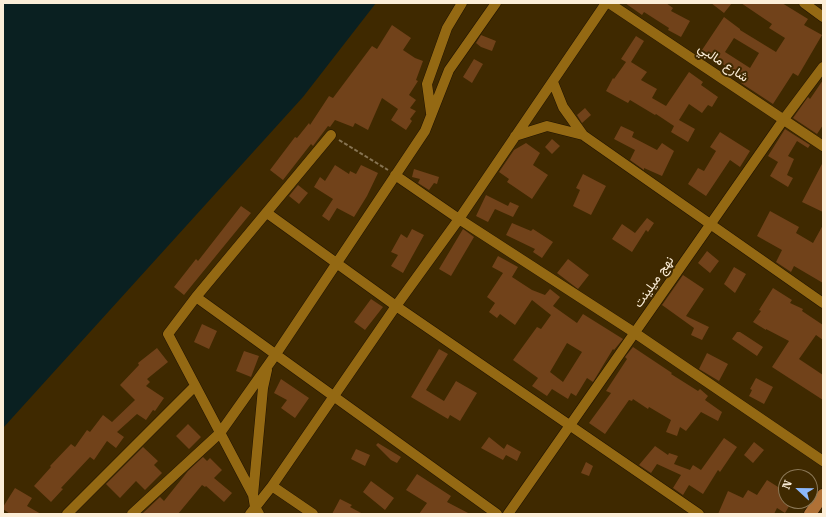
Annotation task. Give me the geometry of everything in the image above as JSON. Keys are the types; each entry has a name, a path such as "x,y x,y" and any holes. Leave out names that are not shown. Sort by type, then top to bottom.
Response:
{"main road":[{"path":"810,514 823,494"}],"street":[{"path":"432,115 427,84 447,28 462,3"},
{"path":"132,514 220,433 276,354 425,131 449,70 496,3"},
{"path":"254,512 608,3"},
{"name":"شارع مالبي","path":"608,3 823,146"},
{"path":"804,3 823,17"},
{"name":"نهج ميلينت","path":"508,514 784,119 823,67"},
{"path":"554,82 563,107 583,135 823,302"},
{"path":"515,136 547,126 583,135"},
{"path":"253,495 168,334 196,297 268,213 330,135"},
{"path":"396,175 459,219 635,333 823,461"},
{"path":"268,213 396,306 699,514"},
{"path":"196,297 497,514"},
{"path":"254,512 253,495 263,388 268,364"},
{"path":"67,514 195,386"},
{"path":"272,486 313,514"}],"path":[{"path":"330,135 396,175"}],"water":[{"path":"3,3 376,3 303,97 3,428"}],"building":[{"path":"625,3 666,3 673,8 671,11 690,21 681,37 668,30 669,28 644,12 642,15"},
{"path":"711,3 732,3 724,13"},
{"path":"741,3 782,3 808,19 804,25 822,35 798,76 793,73 773,104 741,83 742,82 724,70 727,67 702,50 724,17 740,30 776,52 785,38 769,28 772,24","holes":["734,38 759,53 750,68 725,52"]},
{"path":"392,25 411,38 403,50 415,58 423,61 416,80 418,81 409,95 416,100 410,108 416,111 410,119 412,121 406,130 391,120 398,109 382,98 368,130 355,123 353,127 335,120 330,127 328,126 313,146 311,144 283,180 270,170 295,137 297,138 309,123 310,125 329,96 333,98 372,46 377,49"},
{"path":"481,35 496,41 492,51 481,47 476,43"},
{"path":"636,36 644,41 631,62 647,72 641,80 657,89 652,98 666,106 689,72 703,82 701,85 718,97 712,107 708,105 702,113 689,104 679,120 695,129 688,142 671,132 674,126 656,114 655,115 630,100 628,103 606,91 613,78 614,79 626,62 621,59"},
{"path":"474,59 483,64 472,83 463,77"},
{"path":"823,80 823,125 817,134 793,118 808,97 810,99"},
{"path":"585,108 591,115 582,123 577,115"},
{"path":"621,126 634,132 632,137 657,150 662,143 674,151 662,176 644,168 644,170 630,160 635,150 614,139"},
{"path":"785,129 810,145 808,148 797,141 788,156 794,159 787,175 793,178 788,187 770,176 778,162 768,156"},
{"path":"720,132 750,151 740,167 730,160 706,196 688,184 698,168 704,171 716,151 710,147"},
{"path":"552,139 560,146 552,154 545,147"},
{"path":"526,143 540,153 533,165 548,175 532,199 507,182 509,179 499,172 514,150"},
{"path":"823,162 823,212 802,202"},
{"path":"335,165 349,174 350,171 356,174 361,165 378,173 367,196 354,217 337,208 329,221 322,216 333,199 314,187 320,177 325,181"},
{"path":"414,169 439,177 437,184 434,183 429,190 418,183 420,179 412,177"},
{"path":"583,174 606,186 591,215 573,206 580,190 576,188"},
{"path":"298,185 308,193 299,204 289,196"},
{"path":"486,195 508,206 510,202 519,206 513,217 495,209 488,222 476,216"},
{"path":"241,206 251,213 184,295 174,287 196,259 198,261"},
{"path":"770,211 799,227 796,233 813,243 823,225 823,283 794,266 791,272 776,262 782,250 757,236"},
{"path":"647,218 654,223 648,232 646,230 632,252 612,239 622,224 635,233"},
{"path":"512,223 531,231 533,229 553,242 542,258 533,252 535,249 506,235"},
{"path":"412,229 424,235 403,273 391,266 398,255 391,252 401,234 407,238"},
{"path":"463,229 474,237 451,276 439,269"},
{"path":"707,251 719,261 710,273 698,263"},
{"path":"498,256 518,267 512,277 532,290 545,295 550,289 560,297 553,306 577,323 583,314 623,339 614,350 613,349 593,382 587,378 576,396 571,393 568,399 552,389 547,396 532,386 538,378 513,360 537,327 541,329 551,315 532,300 515,325 500,314 497,318 489,312 495,303 487,297 503,273 492,267","holes":["567,343 582,352 563,382 550,372"]},
{"path":"568,259 589,275 578,289 557,273"},
{"path":"734,267 746,274 735,293 724,284"},
{"path":"683,275 704,289 686,316 709,327 702,340 691,335 694,328 662,305"},
{"path":"773,288 792,300 790,303 803,309 802,311 823,325 823,340 816,335 799,359 823,375 823,400 772,367 789,341 753,322 761,311 759,310"},
{"path":"371,299 383,307 365,330 354,322"},
{"path":"202,324 217,331 209,349 194,342"},
{"path":"737,332 740,332 763,347 757,356 732,339"},
{"path":"633,347 698,391 700,389 708,396 705,400 722,412 718,421 701,412 686,431 680,427 677,436 666,432 671,420 649,407 648,409 633,399 632,401 629,400 605,434 589,423 611,393 606,391 627,359 625,357"},
{"path":"157,348 168,362 147,379 150,382 146,386 164,398 155,411 153,410 146,420 137,414 117,432 124,437 116,448 107,441 94,460 90,457 61,488 63,489 51,502 34,486 51,467 50,466 71,444 75,447 87,430 90,432 103,415 112,422 135,400 120,385 139,365 138,363"},
{"path":"439,349 448,354 426,390 444,401 456,381 477,393 460,421 450,415 448,419 411,397"},
{"path":"244,351 259,356 251,377 236,371"},
{"path":"707,353 728,364 719,381 699,369"},
{"path":"756,378 773,387 764,404 749,396 752,390 750,389"},
{"path":"281,379 309,398 295,418 281,408 287,400 274,393"},
{"path":"188,424 201,437 189,449 176,436"},
{"path":"489,437 504,449 507,444 521,452 517,461 506,455 503,460 481,448"},
{"path":"724,438 737,447 720,472 718,470 703,494 689,485 683,495 673,488 681,475 657,464 651,473 639,465 655,446 668,455 669,453 678,456 674,464 690,470 693,465 701,470"},
{"path":"754,442 764,450 753,463 744,455"},
{"path":"378,443 401,457 397,463 391,460 376,445"},
{"path":"143,447 158,461 154,465 162,473 145,490 136,481 120,498 106,484"},
{"path":"356,449 370,455 365,466 351,459"},
{"path":"203,457 207,461 210,458 222,470 214,478 232,493 224,502 206,486 205,487 202,485 178,514 142,514 160,497 164,501 188,471"},
{"path":"586,462 593,466 589,476 581,473"},
{"path":"417,474 451,496 447,502 470,514 419,514 427,503 406,490"},
{"path":"767,480 778,487 778,509 774,514 718,514 728,491 743,498 748,490 757,495"},
{"path":"371,481 394,498 385,510 363,492"},
{"path":"15,488 32,498 27,506 41,514 10,514 3,509"},
{"path":"340,499 352,505 350,507 363,514 332,514"},
{"path":"779,509 787,509 785,513"}]}
